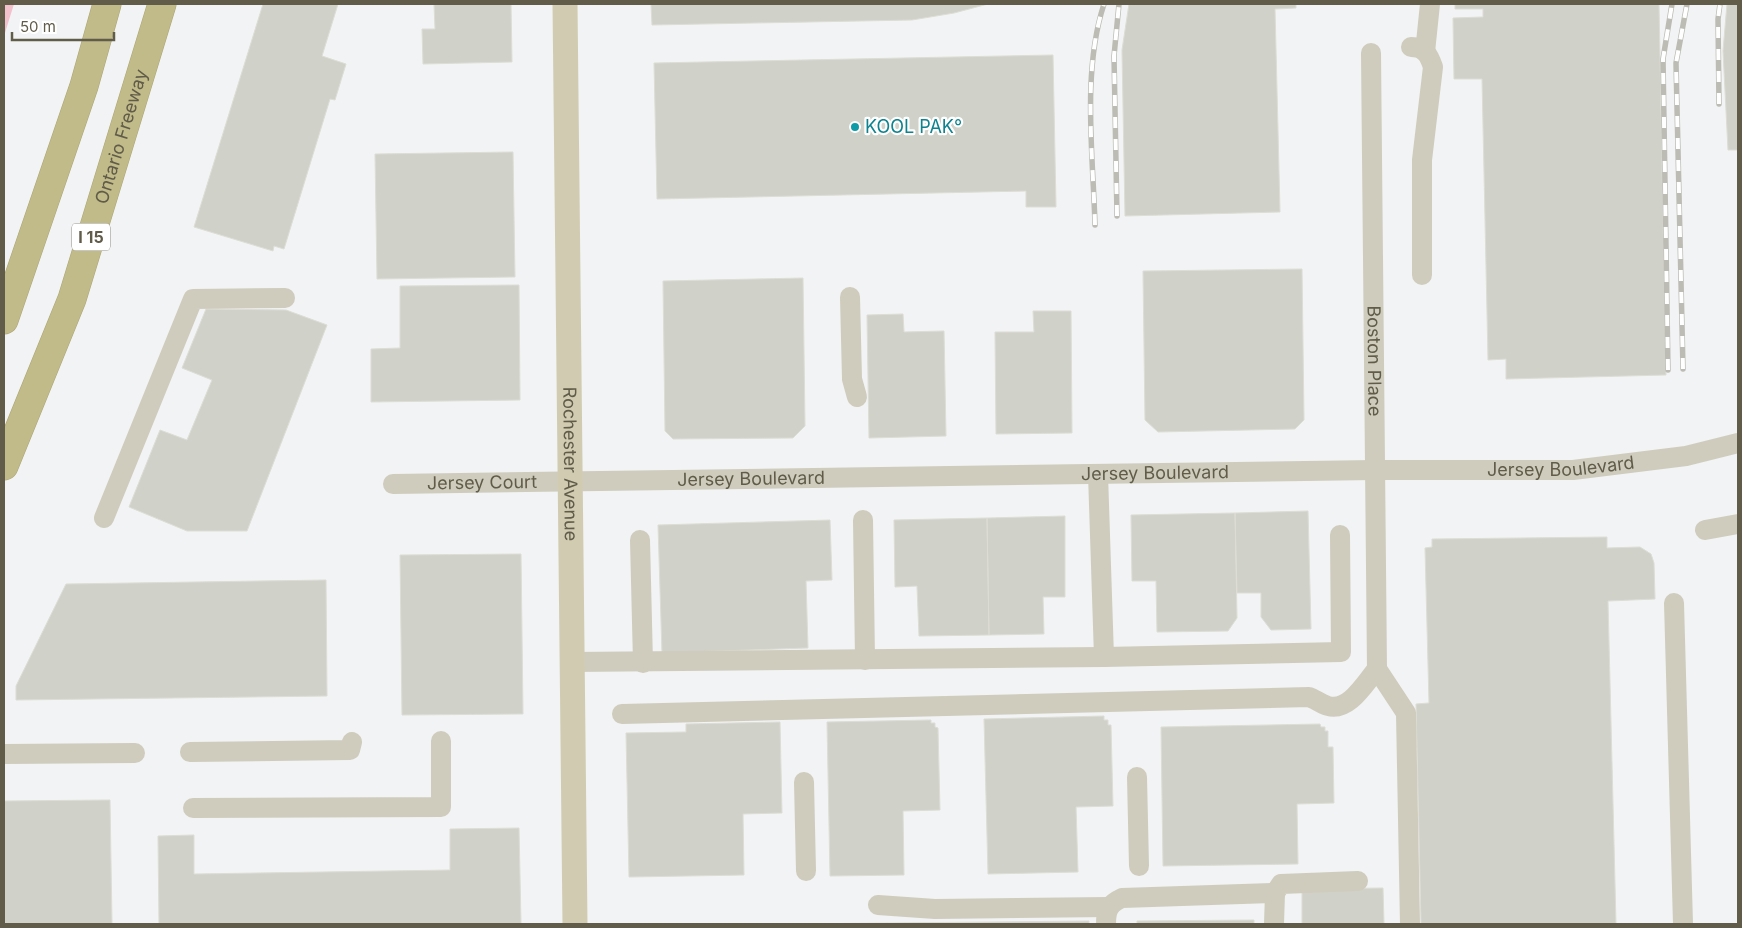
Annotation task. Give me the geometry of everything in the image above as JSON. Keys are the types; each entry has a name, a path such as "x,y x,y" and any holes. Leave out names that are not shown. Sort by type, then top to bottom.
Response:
{"highway":[{"path":"4,320 84,86 108,4"},
{"name":"Ontario Freeway","path":"4,466 72,299 162,4"}],"main road":[{"name":"Rochester Avenue","path":"565,4 575,924"}],"street":[{"path":"1422,275 1422,160 1432,68 1428,54 1418,50 1430,4"},
{"name":"Boston Place","path":"1370,53 1377,668"},
{"path":"850,297 852,380 857,396"},
{"path":"104,518 193,299 285,298"},
{"name":"Jersey Boulevard","path":"570,481 1375,470 1573,470 1686,456 1738,443"},
{"path":"1098,474 1104,658"},
{"name":"Jersey Court","path":"393,484 570,481"},
{"path":"863,520 865,660"},
{"path":"1704,530 1738,524"},
{"path":"572,662 643,663 1104,658 1341,652 1340,535"},
{"path":"640,540 643,663"},
{"path":"1674,603 1683,924"},
{"path":"622,714 1309,697 1328,706 1340,706 1352,698 1377,668 1406,713 1410,924"},
{"path":"193,808 441,807 441,741"},
{"path":"190,752 350,750 352,742"},
{"path":"4,754 135,753"},
{"path":"1137,778 1139,866"},
{"path":"804,782 806,871"},
{"path":"1274,924 1275,893 1278,886 1289,883 1358,881"},
{"path":"878,905 1108,916 1122,898 1275,893"}],"shaded area":[{"path":"4,4 14,4 4,36"}],"building":[{"path":"263,4 338,4 322,56 346,64 335,100 330,99 284,249 274,246 273,251 194,227"},
{"path":"434,4 511,4 512,62 423,64 422,29 435,29"},
{"path":"651,4 988,4 954,13 912,20 652,25"},
{"path":"1129,4 1296,4 1296,8 1275,9 1280,212 1125,216 1122,50"},
{"path":"1455,4 1659,4 1666,375 1506,379 1506,359 1488,360 1482,79 1454,79 1453,18 1483,17 1483,9 1455,9"},
{"path":"1727,4 1738,4 1738,150 1728,150 1723,51"},
{"name":"KOOL PAK°","path":"1053,55 1056,207 1026,207 1026,191 657,199 654,63"},
{"path":"513,152 515,277 377,279 375,154"},
{"path":"1302,269 1304,420 1295,429 1158,432 1145,420 1143,271"},
{"path":"803,278 805,426 793,438 673,439 665,431 663,281"},
{"path":"519,285 520,400 371,402 371,349 400,348 400,286"},
{"path":"206,309 286,310 327,325 247,531 187,531 129,507 160,430 187,440 212,380 182,368"},
{"path":"1033,311 1071,311 1072,433 996,434 995,332 1034,332"},
{"path":"903,314 904,332 944,331 946,436 869,438 867,315"},
{"path":"1308,511 1311,629 1271,630 1261,617 1261,593 1237,593 1235,513"},
{"path":"1235,513 1237,618 1228,631 1157,632 1156,581 1132,581 1131,515"},
{"path":"1065,516 1065,597 1043,597 1044,634 989,635 987,518"},
{"path":"987,518 989,635 919,636 917,586 895,587 894,520"},
{"path":"830,520 832,580 806,581 808,648 662,653 658,525"},
{"path":"1607,537 1607,548 1640,547 1651,554 1654,563 1655,599 1608,601 1616,924 1421,924 1416,704 1429,703 1425,548 1432,547 1432,539"},
{"path":"521,554 523,714 402,715 400,555"},
{"path":"326,580 327,696 16,700 16,686 66,584"},
{"path":"1104,716 1104,720 1108,720 1108,725 1111,725 1113,806 1076,807 1078,872 988,874 984,719"},
{"path":"931,720 931,723 935,723 935,727 938,728 940,810 903,811 904,875 830,876 827,722"},
{"path":"780,722 782,813 743,814 744,875 629,877 626,733 686,732 686,724"},
{"path":"1320,724 1321,727 1325,727 1325,731 1328,731 1328,747 1333,747 1334,803 1297,804 1298,864 1163,866 1161,727"},
{"path":"110,800 112,924 4,924 4,801"},
{"path":"519,828 521,924 159,924 158,836 194,835 194,874 450,870 450,829"},
{"path":"1383,888 1384,924 1302,924 1302,889"},
{"path":"1254,920 1254,924 1137,924 1137,921"},
{"path":"1089,921 1089,924 788,924"}],"railway":[{"path":"1095,225 1090,113 1091,85 1097,30 1104,4"},
{"path":"1117,216 1114,56 1119,4"},
{"path":"1668,370 1663,59 1672,4"},
{"path":"1683,369 1676,63 1687,4"},
{"path":"1719,104 1718,19 1720,4"}],"place":[{"name":"KOOL PAK°","path":"855,127"}]}
